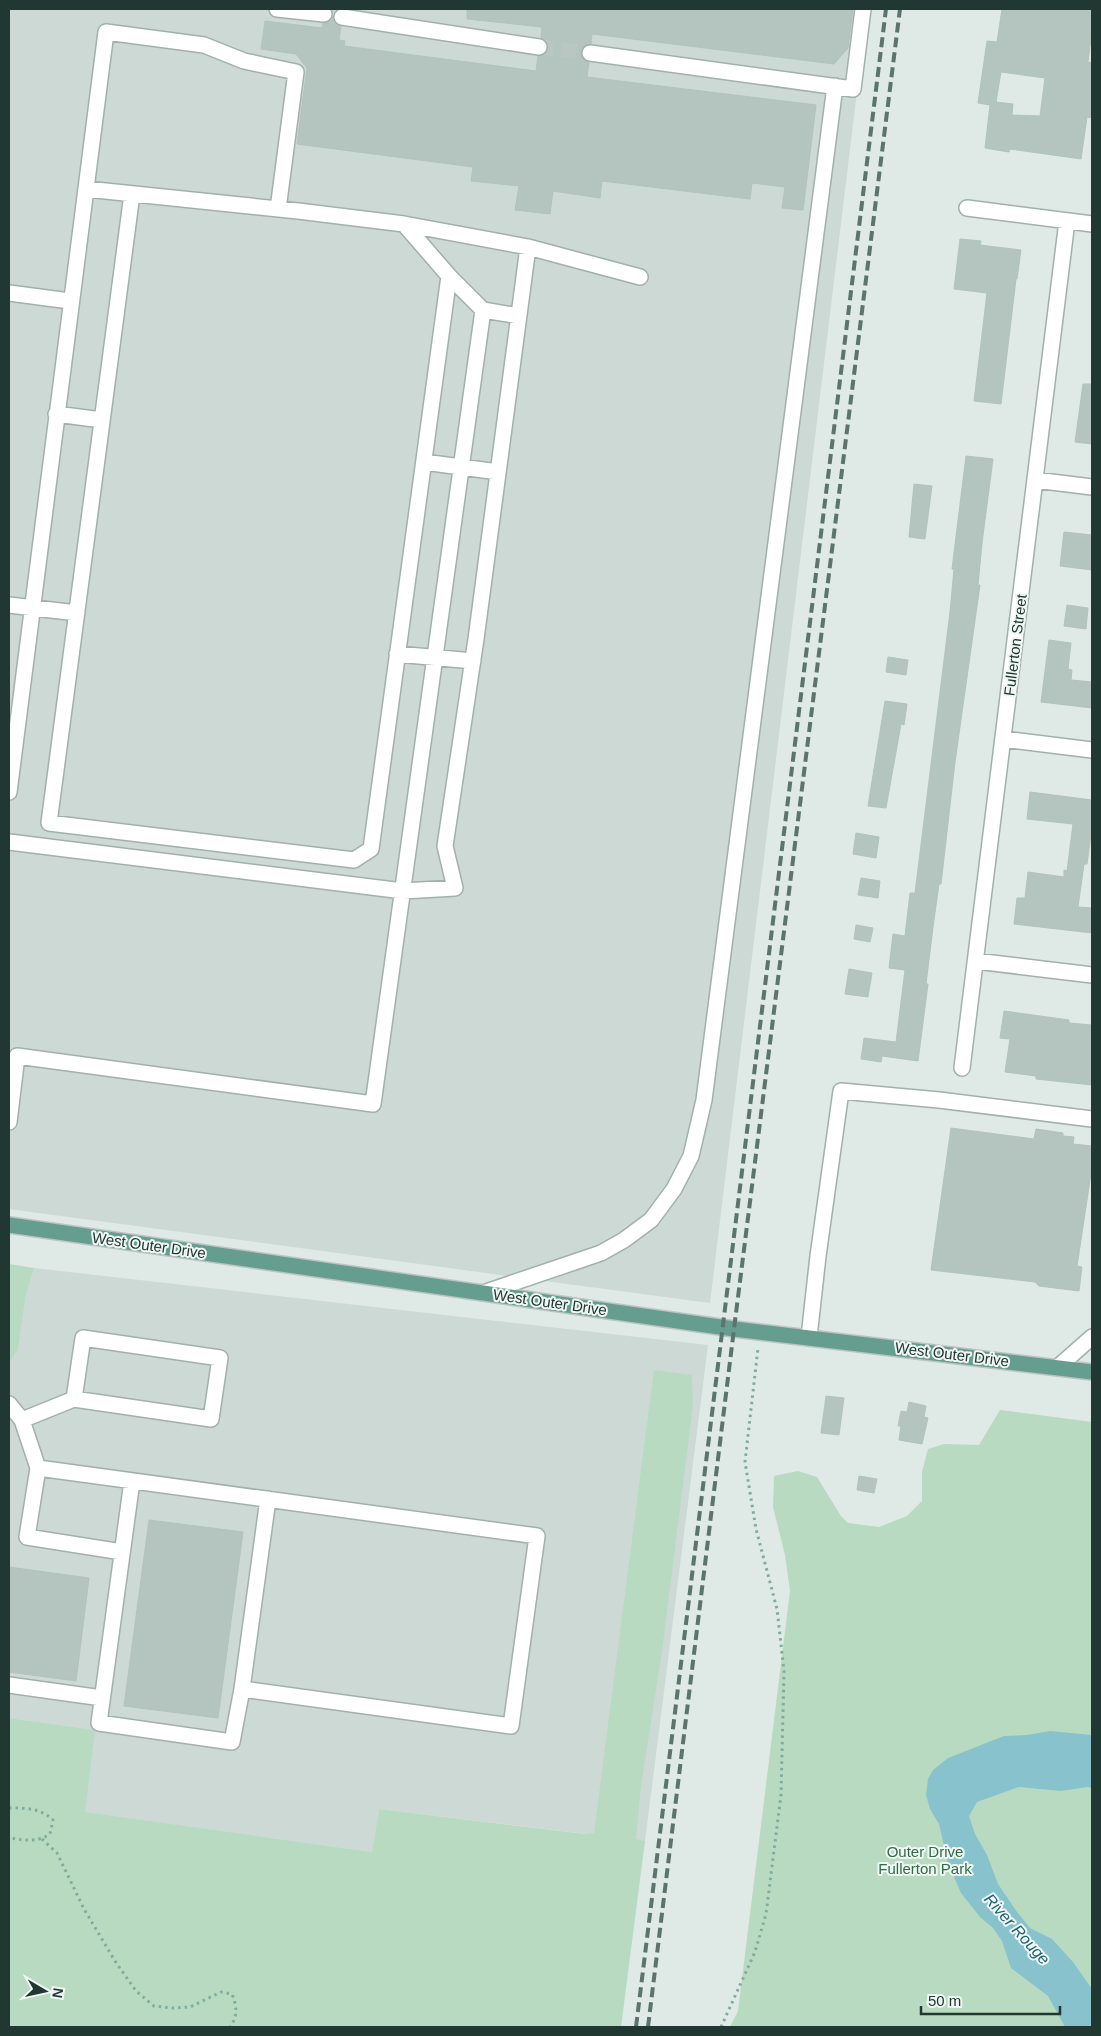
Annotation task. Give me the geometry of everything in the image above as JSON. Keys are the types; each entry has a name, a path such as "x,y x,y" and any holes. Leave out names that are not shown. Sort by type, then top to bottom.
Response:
{"main road":[{"name":"West Outer Drive","path":"9,1225 760,1331 1092,1372"}],"street":[{"path":"277,9 324,14"},
{"path":"590,54 854,89 863,9"},
{"path":"342,17 540,47"},
{"path":"9,792 70,301 106,32 204,45 244,61 296,72 278,209"},
{"path":"483,1293 601,1253 624,1240 651,1220 674,1189 691,1156 704,1100 835,86"},
{"path":"86,189 404,224 528,247 640,278"},
{"path":"132,194 49,823 354,860 371,849 449,276"},
{"path":"967,208 1092,224"},
{"name":"Fullerton Street","path":"962,1068 1067,220"},
{"path":"404,224 449,276 483,310 519,316"},
{"path":"9,842 402,891 455,888 445,846 473,661 528,247"},
{"path":"9,293 70,301"},
{"path":"9,1122 17,1056 373,1104 483,310"},
{"path":"56,414 102,420"},
{"path":"424,462 498,472"},
{"path":"1035,480 1092,487"},
{"path":"9,605 77,613"},
{"path":"398,654 473,661"},
{"path":"1003,739 1092,750"},
{"path":"976,962 1092,975"},
{"path":"809,1337 818,1256 841,1091 939,1100 1092,1120"},
{"path":"1058,1367 1092,1337"},
{"path":"22,1420 74,1398 210,1419 220,1358 84,1338 74,1398"},
{"path":"9,1404 22,1420 38,1468 27,1537 122,1552"},
{"path":"38,1468 537,1536 511,1726 242,1689"},
{"path":"132,1481 99,1723 232,1742 242,1689 268,1499"},
{"path":"9,1685 102,1698"}],"path":[{"path":"721,2027 755,1952 766,1914 781,1795 784,1671 777,1608 756,1529 745,1462 760,1331"},
{"path":"9,1808 27,1808 46,1813 53,1820 50,1834 42,1839 9,1838"},
{"path":"42,1839 57,1853 89,1918 136,1991 154,2006 172,2008 190,2007 221,1992 232,1994 237,2007 235,2021 230,2027"}],"shaded area":[{"path":"9,9 867,9 710,1303 9,1209"},
{"path":"34,1268 708,1345 645,1841 379,1809 372,1852 84,1812 94,1730 9,1718 9,1363 18,1350 26,1295"}],"green space":[{"path":"9,1264 34,1268 26,1295 18,1350 9,1363"},
{"path":"654,1370 692,1375 693,1405 662,1651 641,1786 636,1839 645,1841 621,2027 9,2027 9,1718 95,1730 85,1812 372,1852 379,1809 585,1834 594,1833"},
{"name":"Outer Drive Fullerton Park","path":"1000,1410 1092,1422 1092,2027 730,2027 738,2011 790,1591 785,1555 773,1507 774,1476 798,1471 817,1477 841,1516 848,1523 879,1527 907,1516 922,1501 922,1472 928,1449 944,1444 979,1445"}],"water":[{"name":"River Rouge","path":"1050,1731 1092,1735 1092,1788 1061,1791 1019,1787 977,1802 969,1816 975,1834 987,1855 998,1884 1017,1912 1030,1928 1052,1939 1073,1962 1092,1989 1092,2027 1065,2027 1048,1996 1011,1968 1002,1941 993,1928 980,1917 961,1893 948,1863 939,1824 930,1809 926,1795 928,1779 933,1770 948,1758 1004,1736"}],"building":[{"path":"467,9 853,9 848,48 834,64 592,34 591,44 586,45 581,51 582,57 589,62 587,77 816,105 803,210 782,208 785,187 752,183 750,199 602,181 600,198 553,191 550,214 515,210 519,186 471,181 473,167 297,144 307,68 296,54 261,49 265,21 322,28 323,23 328,22 333,17 336,24 341,26 339,40 345,41 344,46 536,71 538,56 546,53 548,48 545,40 541,38 542,27 467,19"},
{"path":"1002,9 1092,9 1092,31 1088,62 1092,63 1092,118 1087,117 1081,159 1010,149 1009,152 985,148 990,105 978,103 987,41 997,42","holes":["1001,72 1045,78 1040,116 1012,115 1013,104 996,102"]},
{"path":"960,239 981,241 980,245 1021,250 1001,404 974,401 987,293 954,289"},
{"path":"1083,384 1092,384 1092,444 1075,442"},
{"path":"966,456 993,459 982,543 978,585 980,585 955,762 941,884 939,884 933,927 918,1061 882,1056 881,1062 861,1059 864,1038 896,1042 905,970 889,968 893,934 905,936 910,893 915,893 950,612 954,569 952,569"},
{"path":"914,484 932,486 925,539 909,537"},
{"path":"1064,532 1092,535 1092,570 1060,566"},
{"path":"1067,605 1088,608 1086,629 1064,626"},
{"path":"1049,640 1071,643 1068,669 1072,670 1071,680 1092,682 1092,708 1041,702"},
{"path":"888,657 908,660 906,675 886,672"},
{"path":"885,701 907,704 904,725 901,724 886,808 868,806"},
{"path":"1030,792 1092,800 1092,834 1087,864 1084,864 1078,907 1092,908 1092,933 1014,924 1017,898 1025,898 1028,872 1064,877 1064,870 1067,871 1073,824 1027,819"},
{"path":"856,833 879,837 876,858 853,854"},
{"path":"861,878 880,881 878,898 858,895"},
{"path":"856,925 873,928 870,942 854,939"},
{"path":"849,969 872,973 868,997 845,994"},
{"path":"1004,1011 1069,1020 1069,1023 1092,1025 1092,1085 1036,1079 1036,1076 1005,1072 1010,1039 1000,1038"},
{"path":"951,1128 1034,1139 1036,1129 1063,1133 1063,1136 1074,1137 1073,1144 1092,1146 1092,1167 1077,1266 1082,1267 1079,1291 1039,1286 1035,1282 931,1270"},
{"path":"826,1396 844,1398 839,1435 821,1433"},
{"path":"909,1402 926,1406 924,1417 928,1418 922,1444 899,1440 901,1426 898,1426 901,1411 907,1412"},
{"path":"859,1476 877,1479 874,1493 857,1490"},
{"path":"149,1520 243,1532 218,1718 124,1706"},
{"path":"9,1567 89,1578 76,1681 9,1672"}],"tunnel":[{"path":"539,47 590,53"}],"railway":[{"path":"636,2027 886,9"},
{"path":"648,2027 900,9"}]}
